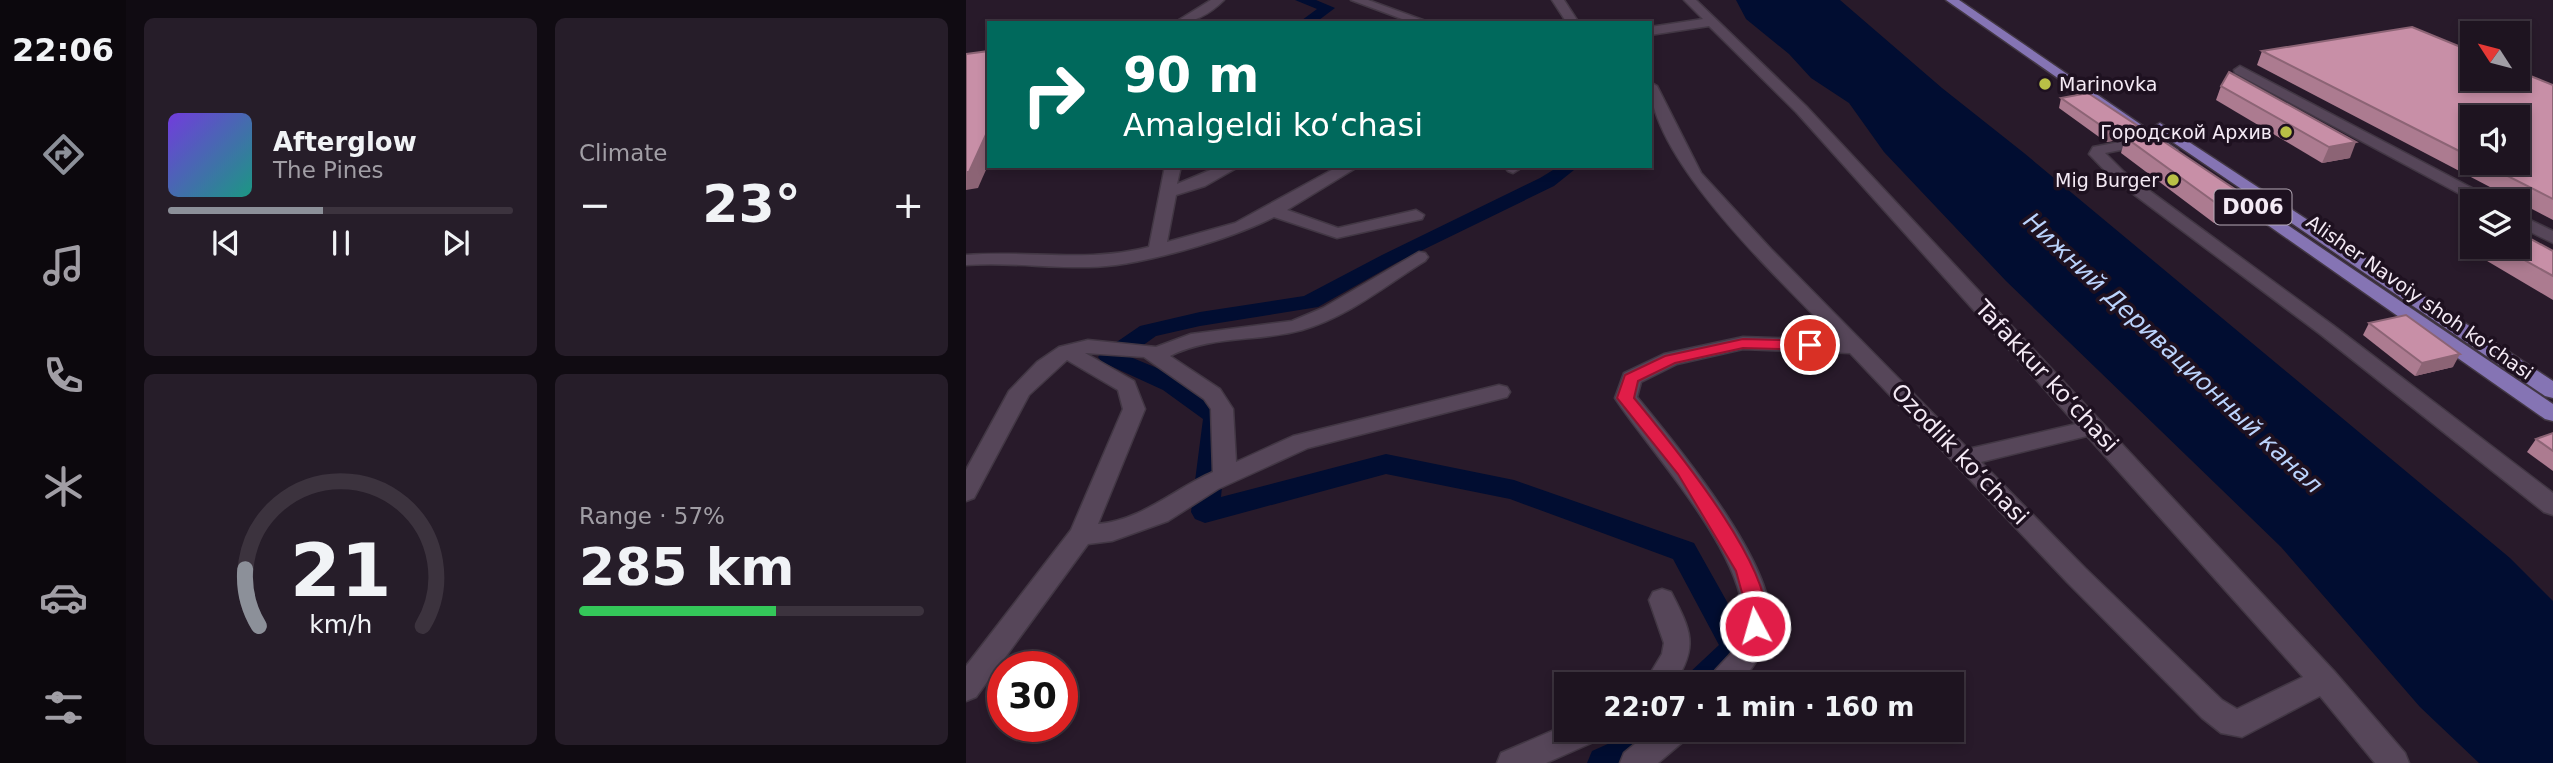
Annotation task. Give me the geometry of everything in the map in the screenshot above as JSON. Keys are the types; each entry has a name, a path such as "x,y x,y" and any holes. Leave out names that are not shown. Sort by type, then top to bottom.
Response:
{"main road":[{"name":"Alisher Navoiy shoh koʻchasi","path":"1952,0 2553,414"},
{"name":"Alisher Navoiy shoh koʻchasi","path":"1971,0 2553,391"},
{"path":"2206,175 2226,171"}],"street":[{"path":"1184,21 1218,0"},
{"path":"1357,0 1419,21"},
{"path":"1558,0 1572,21"},
{"name":"Tafakkur ko‘chasi","path":"1690,0 1801,109 2324,680 2394,763"},
{"path":"1652,31 1710,22"},
{"path":"2240,70 2463,189"},
{"name":"Ozodlik ko‘chasi","path":"1652,90 1695,175 1765,253 2076,575 2222,718 2232,723 2242,723 2324,680"},
{"path":"2155,140 2098,150 2097,154 2118,175 2327,330 2553,506"},
{"path":"1157,250 1173,168"},
{"path":"1168,192 1199,183 1228,168"},
{"path":"966,260 1114,260 1208,238 1273,211 1348,168"},
{"path":"1273,211 1337,233 1416,215"},
{"path":"2530,226 2553,238"},
{"path":"966,492 975,480 1020,391 1044,367 1066,351 1087,346 1136,350 1188,340 1296,326 1336,307 1419,257"},
{"path":"1731,672 1753,641 1757,611 1745,570 1684,470 1626,398 1631,379 1671,359 1743,343 1855,347"},
{"path":"1136,350 1212,394 1219,403 1222,409 1225,477"},
{"path":"966,688 1082,535 1134,409 1127,386 1066,351"},
{"path":"1082,535 1133,526 1159,515 1225,477 1301,442 1499,392"},
{"path":"1965,458 2094,427"},
{"path":"1662,600 1680,642 1675,660 1666,672"},
{"path":"1512,763 1560,742"},
{"path":"1635,763 1660,742"}],"water":[{"name":"Нижний Деривационный канал","path":"1736,0 1840,0 1942,88 2024,153 2510,558 2553,601 2553,763 2479,763 2420,707 2281,547 2006,281 1884,152 1849,103 1811,78 1789,54 1746,19"}],"building":[{"path":"2412,27 2460,47 2460,91 2530,91 2530,76 2553,85 2553,199 2506,175 2530,175 2530,105 2460,105 2460,151 2262,51"},
{"path":"987,51 987,132 969,172 966,172 966,54"},
{"path":"2229,72 2356,142 2329,147 2221,86"},
{"path":"2088,93 2138,126 2109,131 2061,98"},
{"path":"2151,133 2251,200 2220,206 2125,137"},
{"path":"2530,239 2553,251 2553,276 2523,259 2530,259"},
{"path":"2406,315 2460,354 2422,363 2369,323"},
{"path":"2553,433 2553,451 2536,439"}],"waterway":[{"path":"1302,0 1328,8 1308,21"},
{"path":"1562,168 1565,170 1547,182 1389,259 1310,302 1200,319 1148,331 1110,357 1172,384 1216,416 1205,512 1386,464 1514,490 1684,551 1737,648 1712,672"},
{"path":"1605,763 1632,751 1641,742"}],"place":[{"name":"Marinovka","path":"2045,84"},
{"name":"Городской Архив","path":"2286,132"},
{"name":"Mig Burger","path":"2173,180"}],"route":[{"path":"1755,626 1757,611 1745,570 1684,470 1626,398 1631,379 1671,359 1743,343 1810,345"}]}
